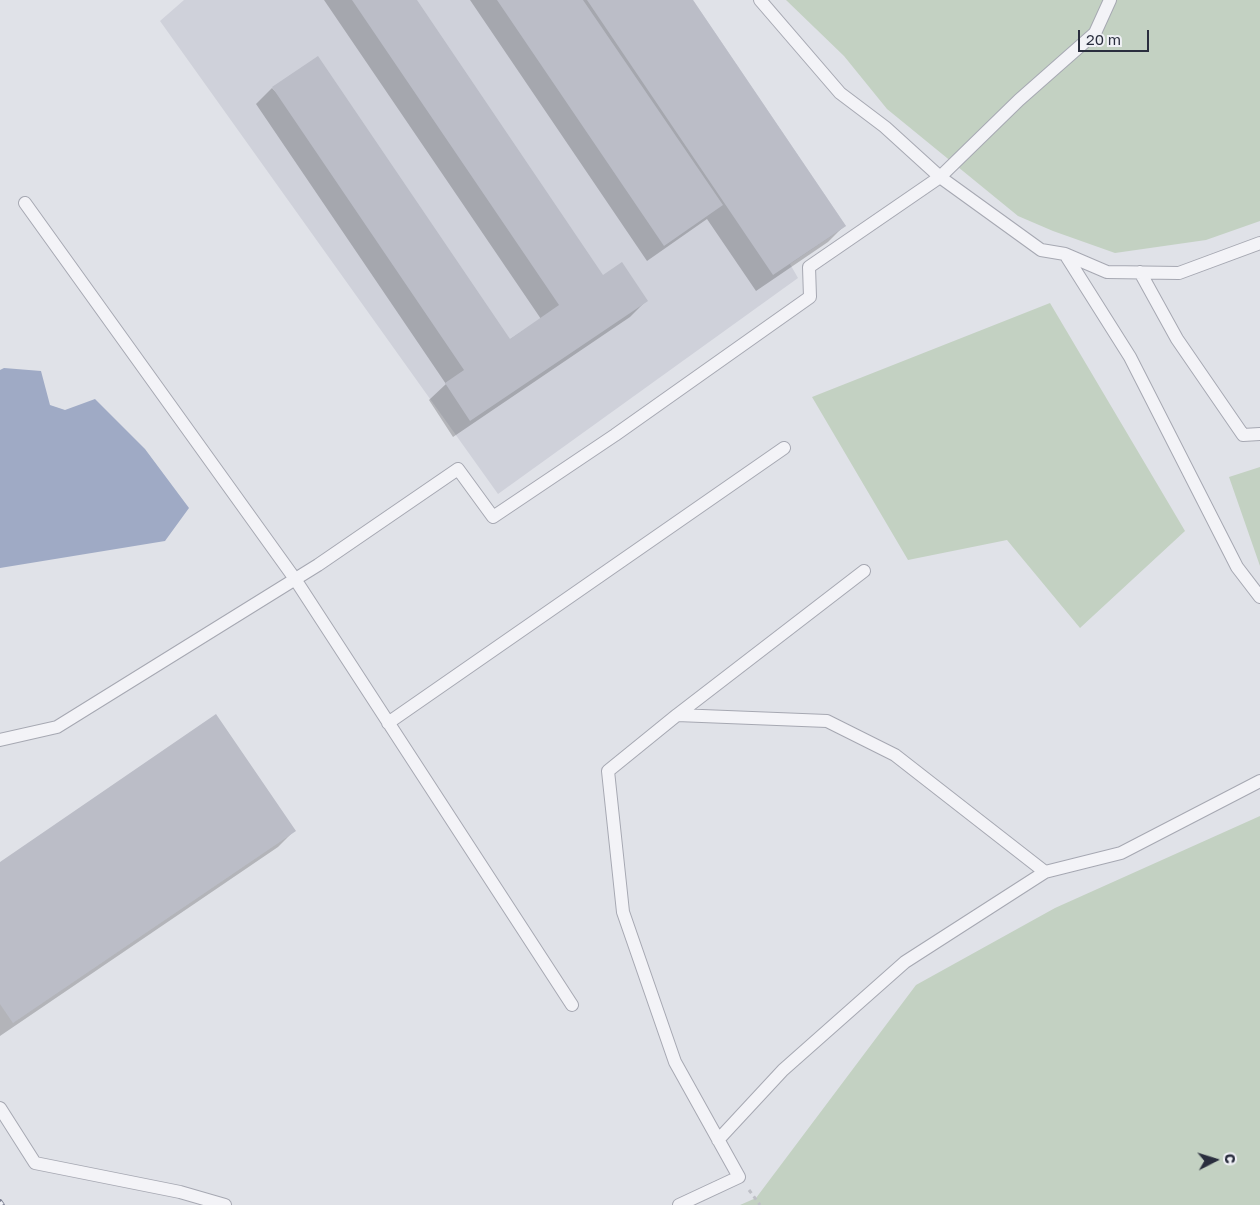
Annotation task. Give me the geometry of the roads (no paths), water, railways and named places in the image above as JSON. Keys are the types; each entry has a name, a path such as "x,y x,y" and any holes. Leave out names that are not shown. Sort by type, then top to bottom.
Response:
{"lane":[{"path":"760,0 840,93 885,127 940,177 1041,250 1065,254 1107,272 1179,273 1260,243"},
{"path":"0,740 57,727 295,580 458,469 494,517 616,435 810,297 810,266 940,177 1019,100 1095,33 1110,0"},
{"path":"25,203 295,580 572,1005"},
{"path":"1065,254 1130,358 1237,567 1260,597"},
{"path":"1140,272 1177,339 1243,435 1260,434"},
{"path":"388,723 784,448"},
{"path":"679,1205 739,1177 675,1062 623,912 608,771 676,715 864,572"},
{"path":"676,715 827,721 895,755 1045,872"},
{"path":"718,1140 783,1070 905,962 1045,872 1121,853 1260,782"},
{"path":"0,1108 35,1163 180,1192 225,1205"}],"water":[{"path":"4,368 41,371 50,405 65,410 95,399 145,449 189,508 165,541 0,568 0,370"}]}
